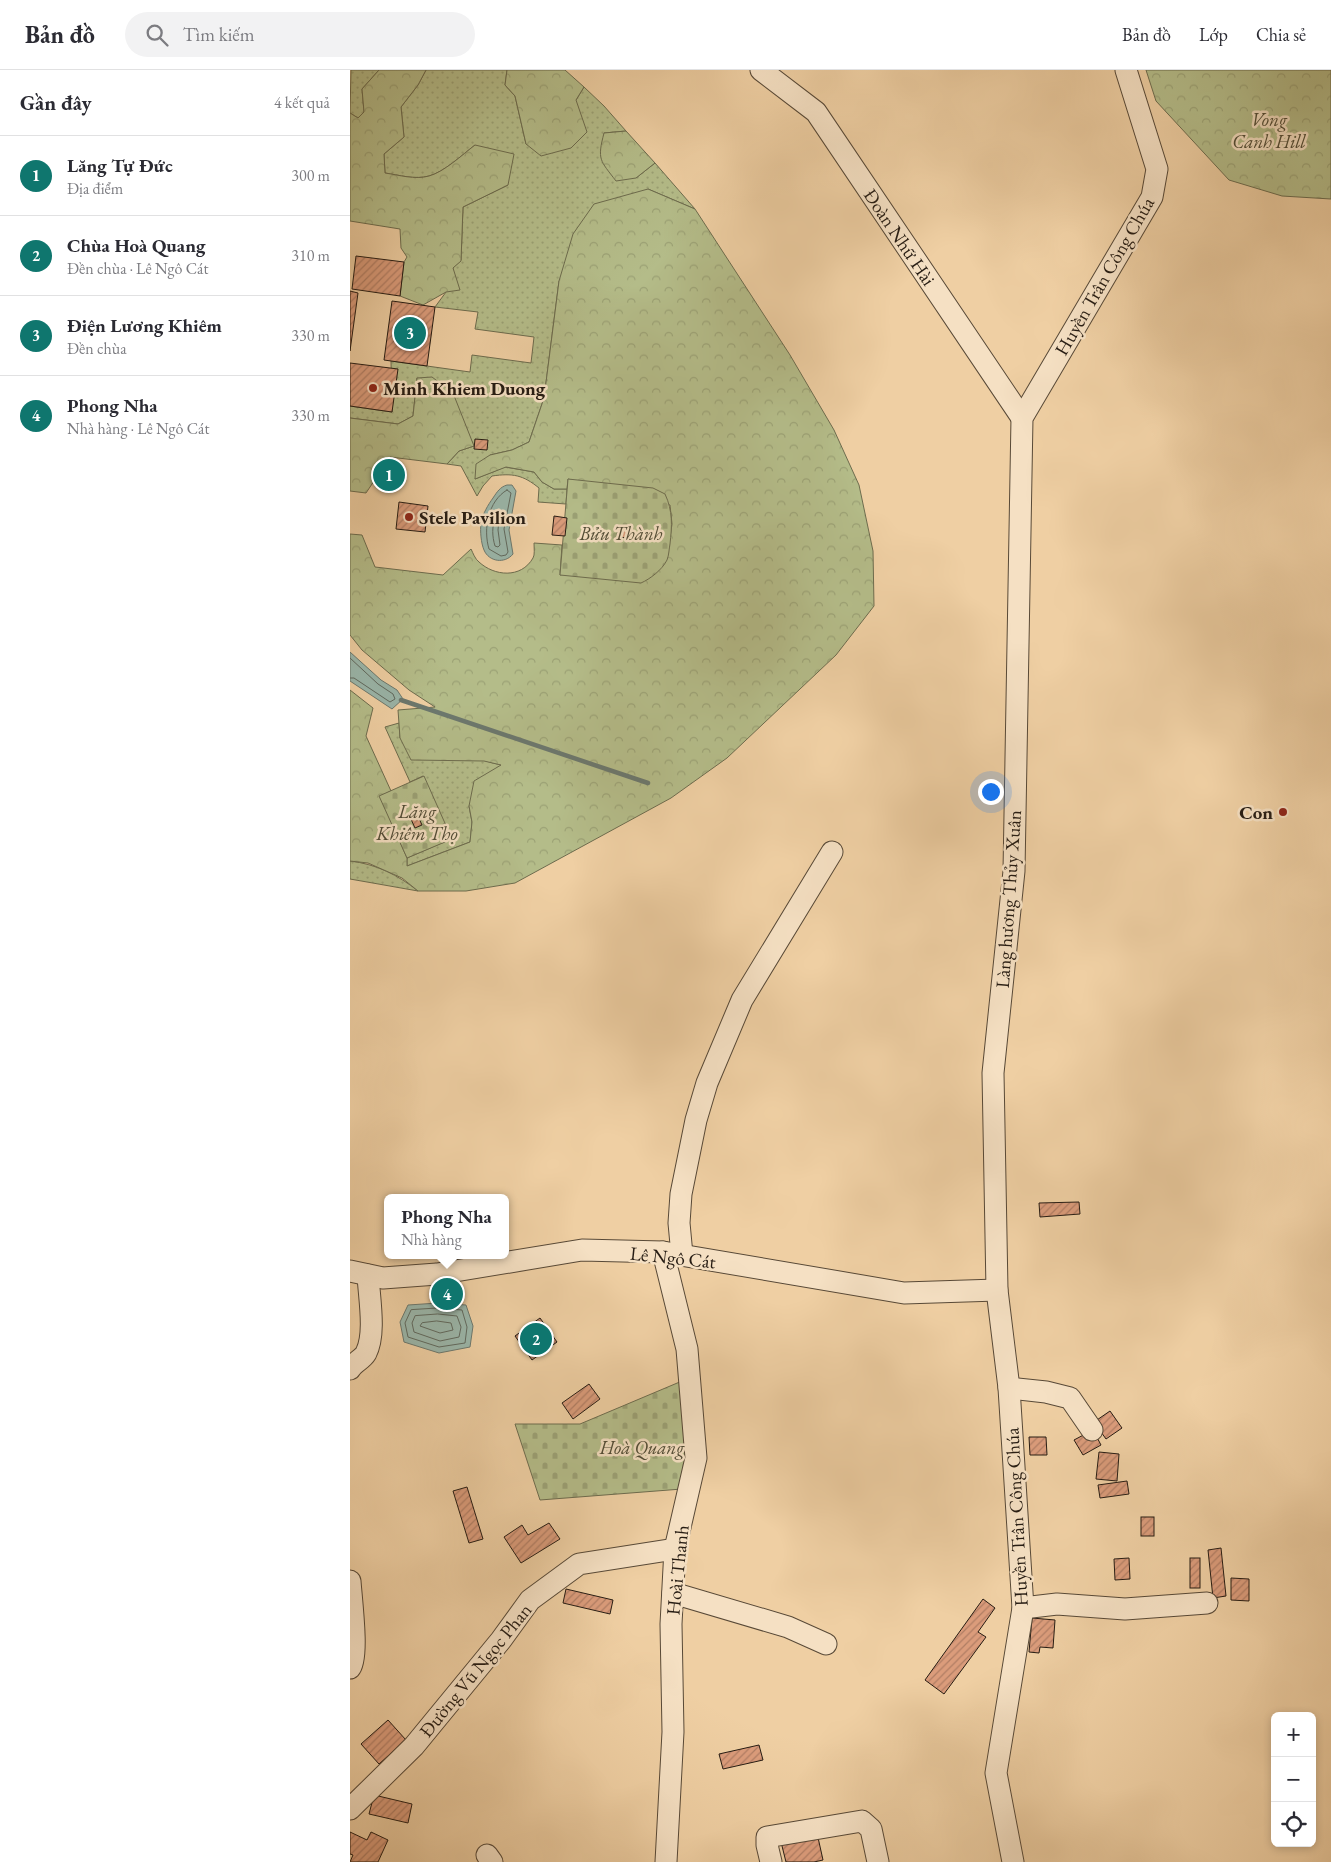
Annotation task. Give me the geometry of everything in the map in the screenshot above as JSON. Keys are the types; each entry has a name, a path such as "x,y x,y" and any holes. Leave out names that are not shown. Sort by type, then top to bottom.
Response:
{"street":[{"name":"Đoàn Nhữ Hài","path":"762,70 816,112 1022,418"},
{"name":"Huyền Trân Công Chúa","path":"1022,418 1152,197 1157,169 1126,70"},
{"name":"Làng hương Thủy Xuân","path":"997,1290 993,1073 1014,872 1022,418"},
{"name":"Hoài Thanh","path":"666,1862 673,1732 671,1624 675,1549 696,1458 687,1348 672,1253 679,1223 681,1194 696,1120 707,1083 742,1000 832,852"},
{"name":"Lê Ngô Cát","path":"359,1273 383,1278 437,1274 582,1250 672,1253 904,1293 997,1290"},
{"path":"350,1369 353,1364 365,1356 369,1346 371,1327 359,1273"},
{"name":"Huyền Trân Công Chúa","path":"997,1290 1009,1388 1023,1608 996,1773 1013,1862"},
{"path":"1009,1388 1046,1392 1070,1398 1092,1430"},
{"name":"Đường Vũ Ngọc Phan","path":"350,1809 414,1746 501,1640 530,1600 579,1564 675,1549"},
{"path":"350,1581 355,1651 354,1665 350,1668"},
{"path":"673,1593 788,1627 826,1644"},
{"path":"1023,1608 1057,1604 1125,1609 1207,1603"},
{"path":"771,1862 766,1845 767,1837 862,1821 871,1829 878,1862"}],"green space":[{"path":"351,70 379,70 362,89 364,112 358,118 350,113"},
{"path":"379,70 426,70 418,85 401,107 404,137 384,154 385,173 413,177 429,176 447,167 475,145 514,154 508,185 463,207 461,261 453,268 460,290 446,292 423,305 400,296 404,262 407,257 401,248 400,229 350,221 350,113 358,118 364,112 362,89"},
{"path":"426,70 507,70 505,85 515,96 526,144 576,100 584,87 626,131 604,133 636,178 655,163 695,209 648,189 559,281 544,398 529,442 512,450 490,455 475,479 505,467 534,472 542,482 554,489 567,489 566,504 538,502 539,488 528,480 512,475 492,476 477,496 461,466 447,464 459,451 474,446 462,420 417,378 413,416 398,424 350,418 350,406 392,412 391,361 470,372 472,355 531,363 534,337 475,329 478,312 435,307 446,292 453,268 461,260 463,207 508,185 475,145 447,167 429,176 413,177 385,173 384,154 404,137 401,107 418,85"},
{"path":"507,70 565,70 584,87 576,100 587,132 571,148 541,156 526,144 515,96 505,85"},
{"name":"Vong Canh Hill","path":"1146,70 1331,70 1331,199 1282,196 1229,180 1156,101"},
{"path":"626,131 655,163 636,178 616,181 601,159 602,142 604,133"},
{"path":"648,189 695,209 790,355 834,430 859,485 873,551 874,606 836,655 727,758 671,798 515,883 466,891 418,891 402,878 368,863 350,861 350,690 373,708 366,736 391,791 380,796 407,858 407,866 470,842 472,822 469,806 474,781 501,765 484,761 411,760 400,738 398,710 435,707 409,690 362,650 350,635 350,534 362,535 375,567 443,575 471,549 476,559 485,567 500,572 515,572 528,565 533,558 534,543 562,545 560,575 667,559 672,524 670,505 568,479 567,489 554,489 542,482 534,472 506,467 475,479 476,464 490,455 512,450 529,442 544,398 559,281 573,234 594,204"},
{"path":"432,377 453,393 474,446 459,451 447,464 390,457 366,493 350,491 350,418 398,424 413,416 417,378"},
{"name":"Bửu Thành","path":"568,479 653,488 665,494 671,513 671,537 667,560 659,571 641,583 560,575"},
{"path":"399,723 400,738 501,765 469,806 472,822 470,842 407,866 407,858 451,839 423,776 410,782 385,727"},
{"name":"Lăng Khiêm Thọ","path":"424,776 452,839 407,858 379,796"},
{"path":"350,861 360,862 386,871 418,891 350,879"},
{"name":"Hoà Quang","path":"682,1381 691,1446 682,1489 540,1500 515,1424 580,1424"}],"water":[{"path":"512,485 516,491 509,530 513,554 506,559 497,560 486,554 484,550 481,537 481,523 486,509 494,496 501,488"},
{"path":"350,652 381,680 397,690 403,699 392,709 350,681"},
{"path":"438,1303 466,1305 473,1326 470,1347 439,1353 404,1342 400,1322 408,1305"}],"building":[{"path":"356,256 404,262 400,296 352,289"},
{"path":"350,291 358,293 350,351"},
{"path":"392,301 435,307 427,366 384,360"},
{"name":"Minh Khiem Duong","path":"350,363 398,369 392,412 350,406"},
{"path":"475,439 488,440 487,450 474,449"},
{"path":"399,502 428,506 425,532 396,529"},
{"path":"554,516 567,518 565,536 552,535"},
{"path":"618,526 632,528 631,538 617,537"},
{"path":"417,814 422,825 415,828 410,817"},
{"path":"1079,1202 1080,1214 1040,1217 1039,1203"},
{"path":"540,1318 557,1342 532,1360 515,1336"},
{"path":"589,1384 600,1399 573,1419 562,1403"},
{"path":"1110,1411 1122,1428 1106,1439 1094,1422"},
{"path":"1093,1430 1101,1445 1083,1455 1074,1440"},
{"path":"1029,1437 1046,1437 1047,1455 1030,1455"},
{"path":"1099,1452 1119,1454 1117,1481 1096,1479"},
{"path":"1127,1481 1129,1494 1100,1498 1098,1485"},
{"path":"467,1487 483,1539 469,1543 453,1491"},
{"path":"1141,1517 1154,1517 1154,1536 1141,1536"},
{"path":"549,1523 560,1539 521,1563 504,1537 522,1525 528,1535"},
{"path":"1221,1548 1226,1596 1213,1598 1208,1550"},
{"path":"1129,1558 1130,1579 1115,1580 1114,1559"},
{"path":"1190,1558 1200,1558 1200,1588 1190,1588"},
{"path":"1231,1578 1249,1579 1249,1601 1231,1600"},
{"path":"566,1589 613,1600 610,1614 563,1603"},
{"path":"983,1599 995,1608 978,1632 986,1637 944,1694 925,1680"},
{"path":"1032,1618 1055,1620 1053,1648 1040,1647 1039,1653 1029,1652"},
{"path":"388,1720 406,1740 379,1764 361,1744"},
{"path":"759,1745 763,1760 723,1769 719,1754"},
{"path":"374,1795 412,1804 408,1823 369,1814"},
{"path":"350,1832 367,1840 371,1832 388,1840 378,1862 350,1862 353,1855 350,1854"},
{"path":"817,1833 823,1860 814,1862 786,1862 781,1842"}],"waterway":[{"path":"401,700 648,783"}],"place":[{"name":"Điện Lương Khiêm","path":"410,333"},
{"name":"Minh Khiem Duong","path":"373,388"},
{"name":"Lăng Tự Đức","path":"389,475"},
{"name":"Stele Pavilion","path":"409,517"},
{"name":"Con","path":"1283,812"},
{"name":"Phong Nha","path":"447,1294"},
{"name":"Chùa Hoà Quang","path":"536,1339"}]}
